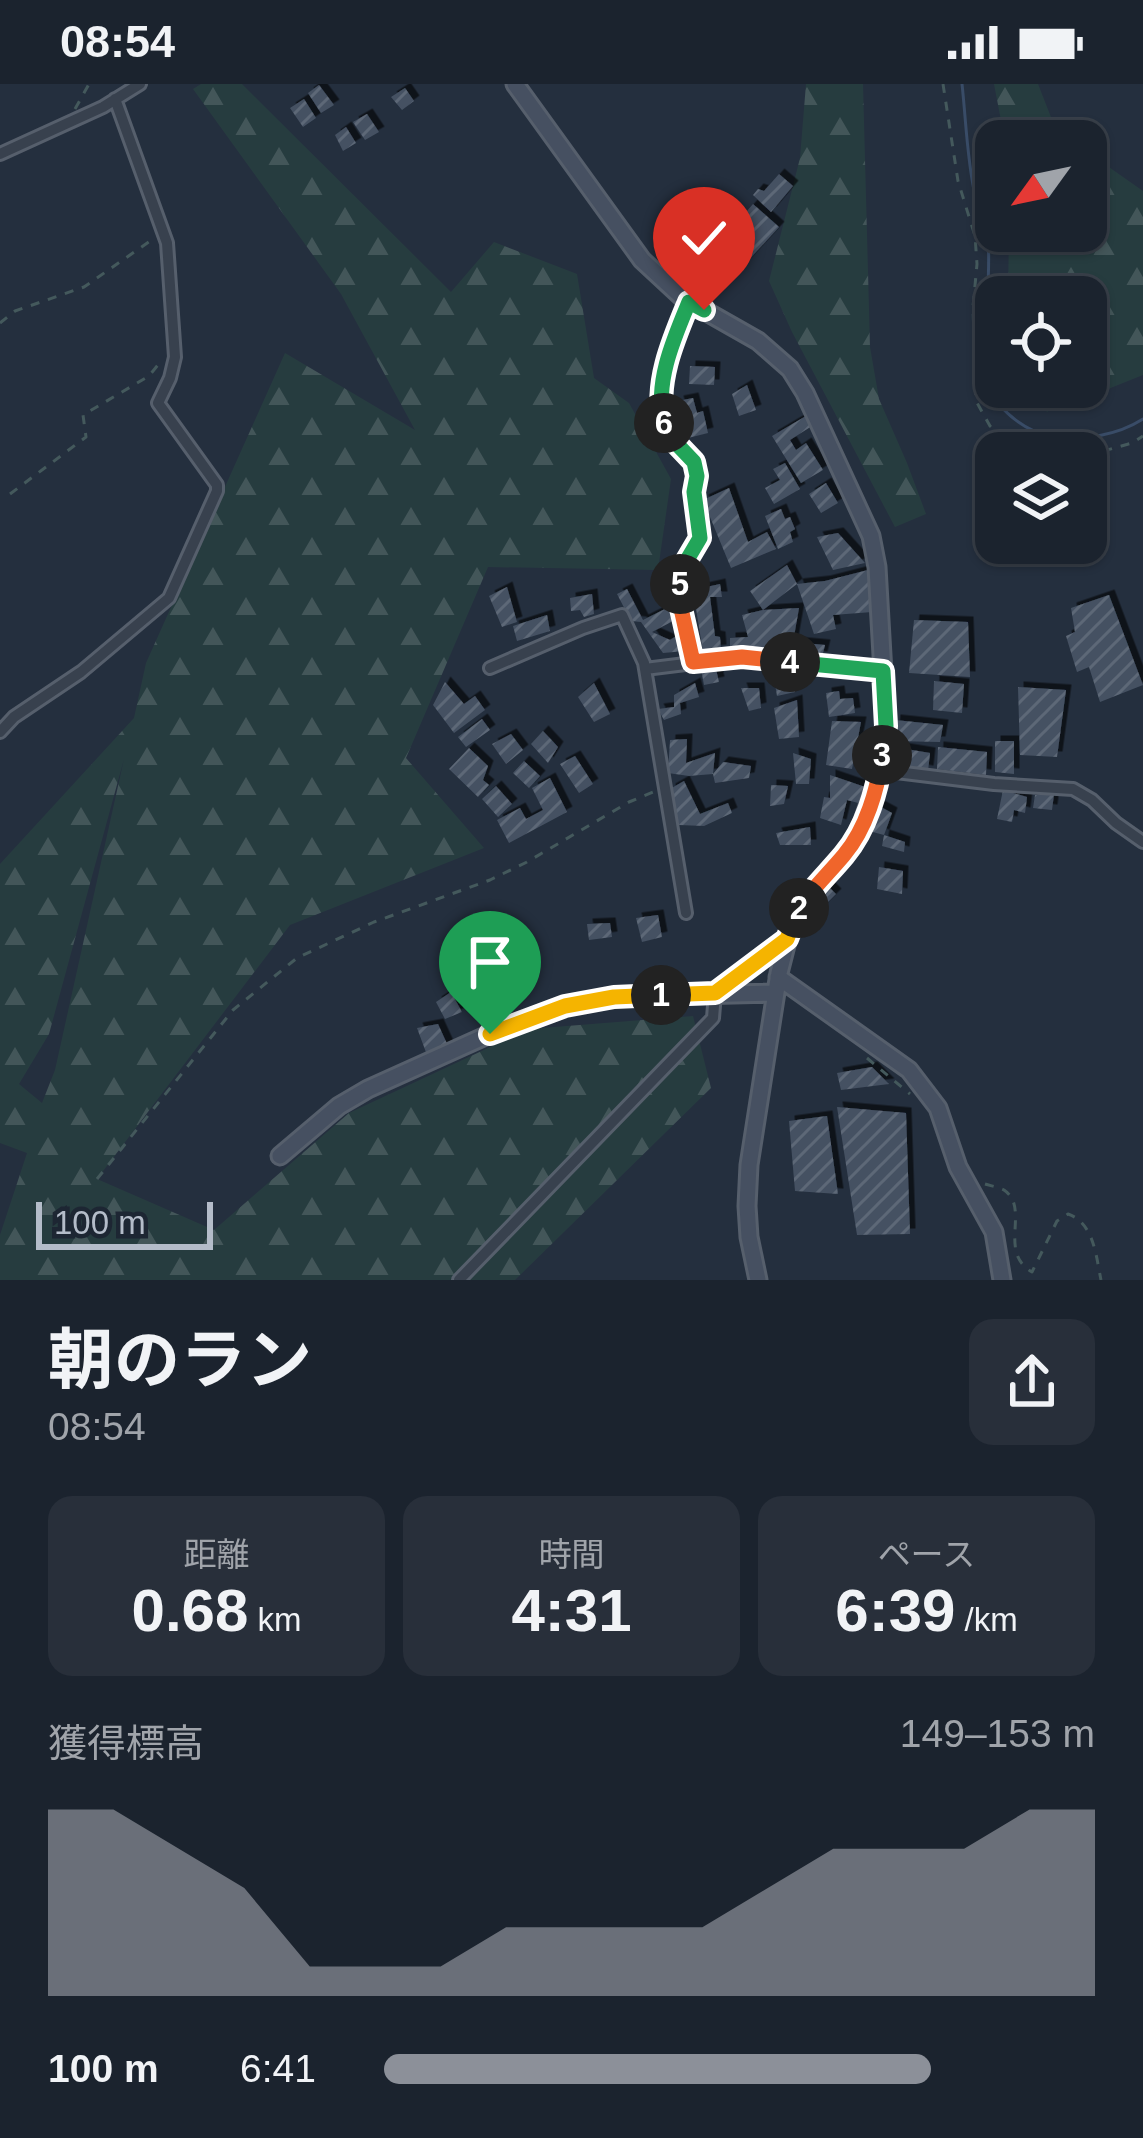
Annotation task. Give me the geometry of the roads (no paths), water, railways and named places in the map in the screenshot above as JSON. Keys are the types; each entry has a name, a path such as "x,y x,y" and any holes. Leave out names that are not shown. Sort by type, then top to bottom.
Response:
{"street":[{"path":"0,154 140,84"},
{"path":"515,84 642,260 689,302 776,353 790,369 806,393 871,536 886,726 880,770 860,833 801,903 787,939 749,1165 749,1237 758,1280"},
{"path":"0,732 169,598 217,491 217,484 158,403 175,357 167,243 115,99"},
{"path":"689,302 672,343 662,389 662,418 674,441 694,462 697,476 694,492 700,538 680,579 680,604 693,662"},
{"path":"490,668 622,615 645,669 686,913"},
{"path":"645,669 742,657 883,671"},
{"path":"880,770 1072,789 1143,842"},
{"path":"458,1280 713,1018 715,993 787,939"},
{"path":"280,1156 339,1106 368,1089 527,1019 614,997 777,985 909,1070 938,1108 958,1167 994,1232 1002,1280"}],"waterway":[{"path":"962,84 972,182 988,239 986,353 995,397 1016,420 1054,437 1100,436 1143,419"}]}
